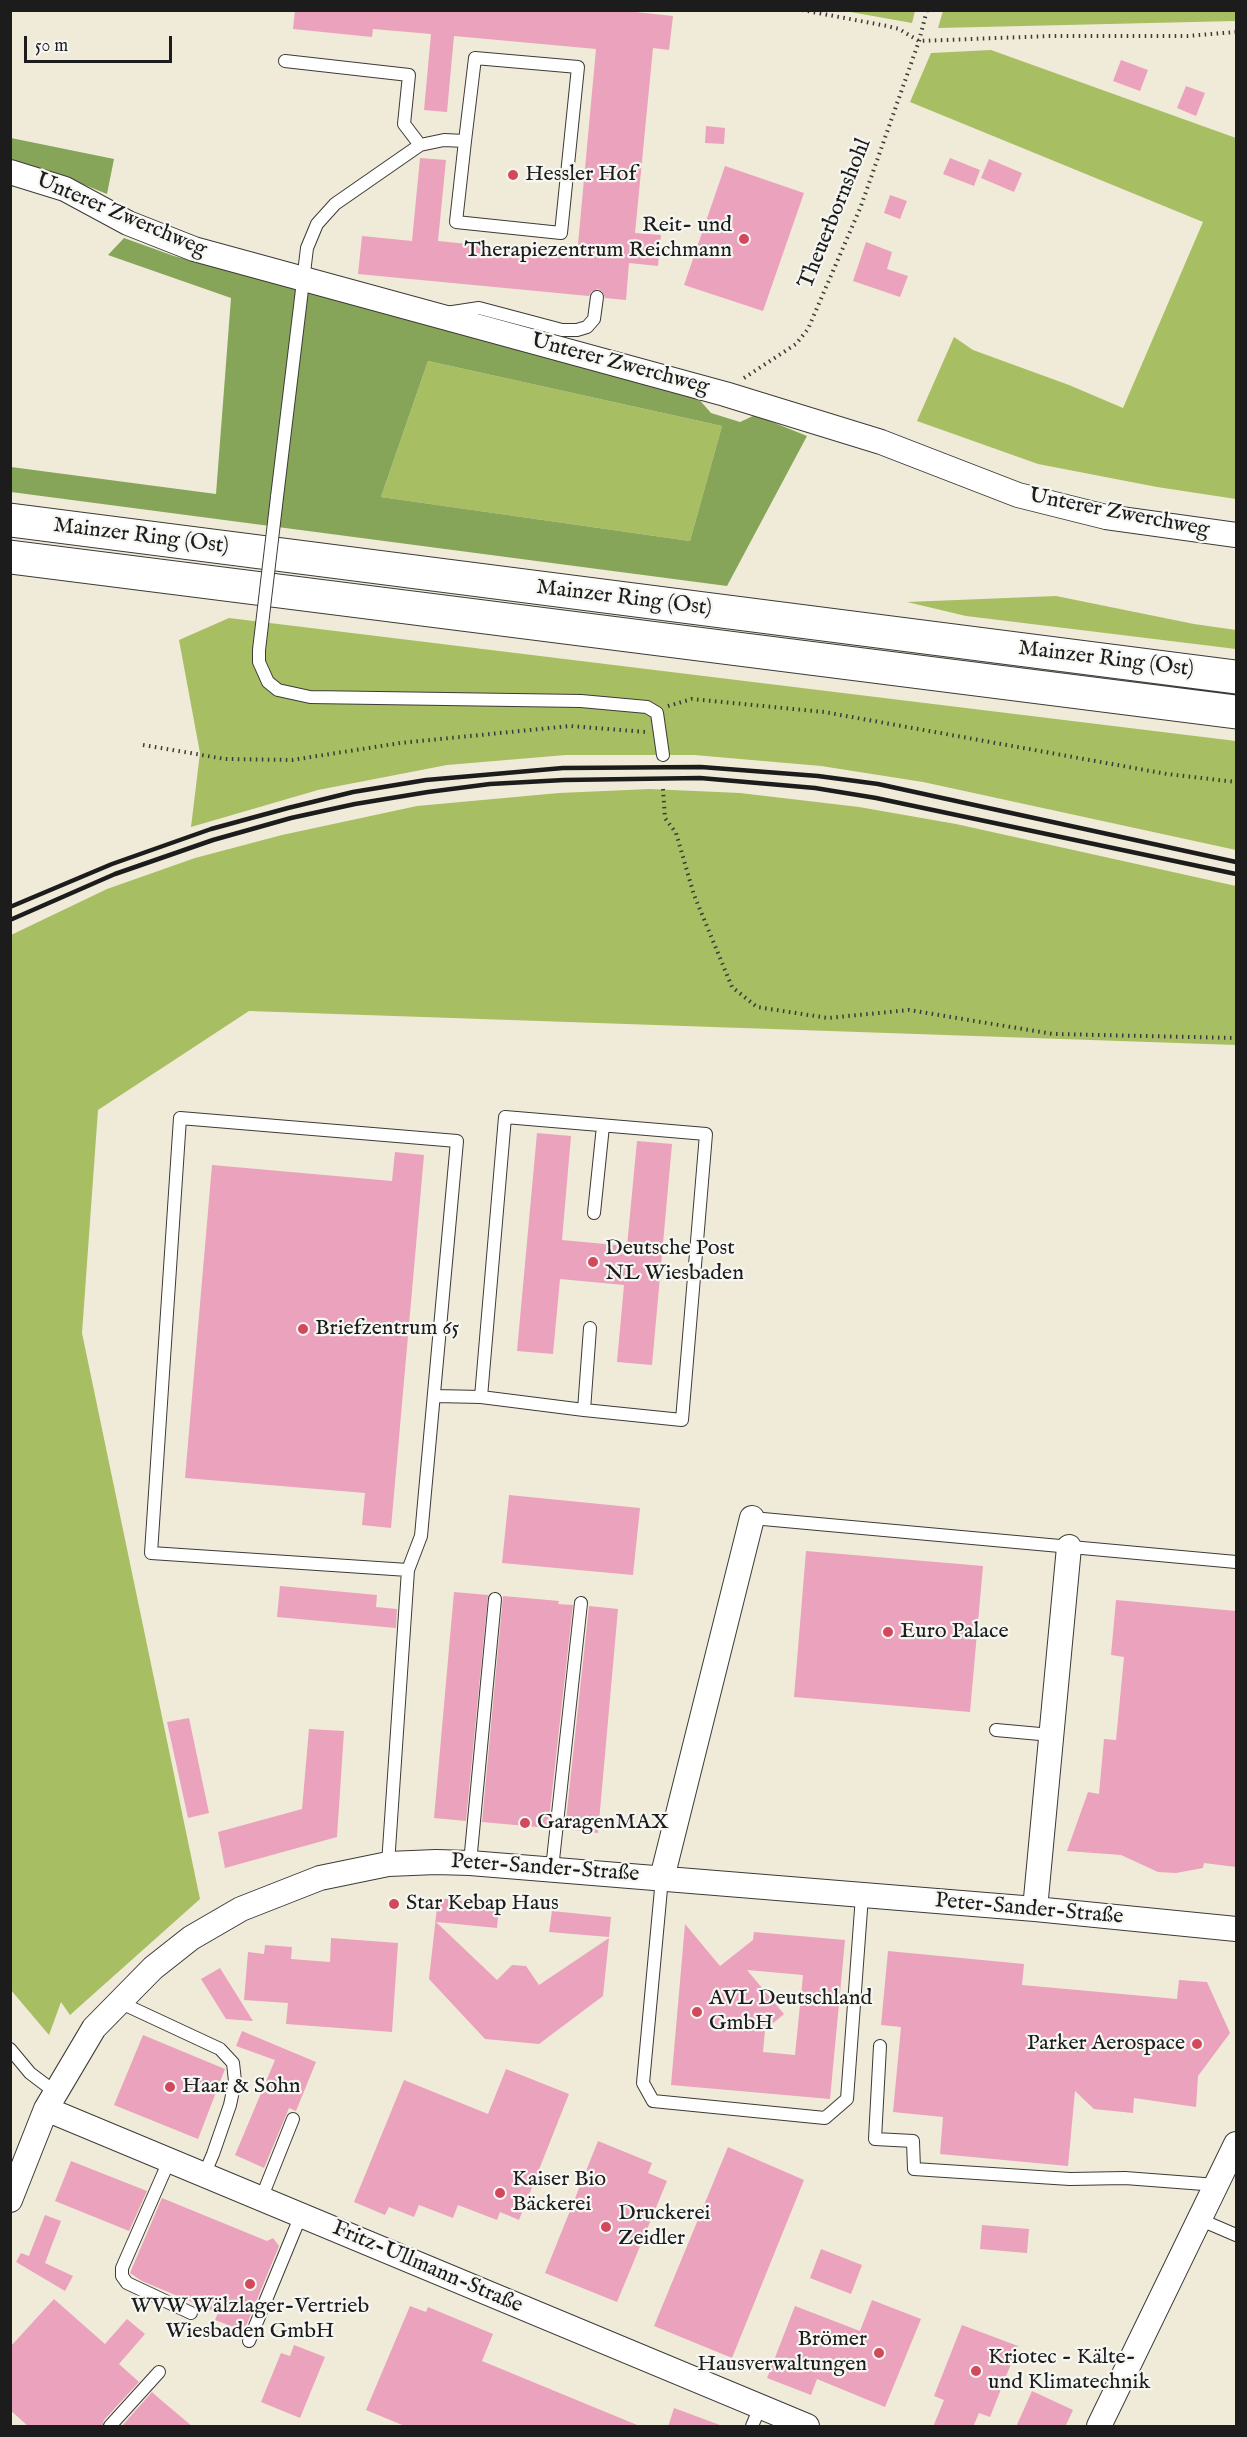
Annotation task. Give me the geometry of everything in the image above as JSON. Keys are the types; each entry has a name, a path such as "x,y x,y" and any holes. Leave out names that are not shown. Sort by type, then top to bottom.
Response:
{"highway":[{"name":"Mainzer Ring (Ost)","path":"10,520 1236,677"},
{"name":"Mainzer Ring (Ost)","path":"10,557 1236,712"}],"street":[{"name":"Unterer Zwerchweg","path":"10,172 65,189 128,223 170,241 222,258 725,394 881,442 1018,495 1106,516 1236,535"},
{"path":"662,1878 752,1518"},
{"path":"1035,1909 1069,1547"},
{"name":"Peter-Sander-Straße","path":"10,2200 51,2101 94,2028 119,2002 153,1968 191,1938 220,1920 276,1893 320,1878 388,1864 470,1863 1035,1909 1236,1929"},
{"name":"Fritz-Ullmann-Straße","path":"51,2101 169,2161 301,2215 756,2417 807,2427"},
{"path":"1100,2427 1236,2144"}],"lane":[{"path":"475,58 578,67 561,233 456,222 465,141 475,58"},
{"path":"285,61 409,75 404,124 420,145"},
{"path":"465,141 444,140 420,145 335,204 317,224 306,248 259,662 268,682 278,690 310,698 581,701 647,707 657,713 663,755"},
{"path":"436,316 463,309 479,308 562,330 577,330 587,327 594,319 597,297"},
{"path":"435,1396 481,1397 682,1420 706,1134 505,1117 481,1397"},
{"path":"388,1864 408,1570 421,1536 458,1141 180,1118 151,1553 408,1570"},
{"path":"594,1213 603,1126"},
{"path":"584,1410 590,1328"},
{"path":"752,1518 1236,1562"},
{"path":"470,1863 495,1599"},
{"path":"552,1869 581,1602"},
{"path":"996,1730 1051,1735"},
{"path":"662,1878 643,2083 653,2101 825,2118 848,2099 862,1896"},
{"path":"119,2002 220,2049 233,2063 235,2081 230,2105 204,2175"},
{"path":"880,2046 875,2139 913,2141 915,2169 1070,2180 1125,2178 1217,2186"},
{"path":"10,2049 51,2101"},
{"path":"261,2199 293,2119"},
{"path":"169,2161 122,2268 122,2276 127,2283 191,2313"},
{"path":"249,2341 301,2215"},
{"path":"1201,2220 1236,2235"},
{"path":"110,2427 159,2372"}],"path":[{"path":"802,10 899,29 919,41 1050,36 1188,36 1236,32"},
{"name":"Theuerbornshohl","path":"725,394 744,378 796,344 808,329 861,206 919,41 927,10"},
{"path":"657,713 673,703 692,699 824,712 1133,768 1236,782"},
{"path":"143,745 225,759 292,760 400,742 570,726 659,734"},
{"path":"663,789 665,818 676,833 694,895 732,987 757,1007 828,1018 909,1010 1053,1034 1236,1038"}],"green space":[{"path":"1236,10 1236,21 938,28 943,11"},
{"path":"845,11 915,11 912,23"},
{"path":"991,50 1236,138 1236,499 1157,487 1038,464 917,421 954,337 973,350 1069,385 1123,408 1203,222 910,102 931,53"},
{"path":"11,138 114,159 107,194 53,172 11,162"},
{"path":"124,238 174,256 697,397 711,413 740,422 755,415 807,436 727,586 11,492 11,467 216,494 231,298 108,255","holes":["428,361 722,426 690,541 381,497"]},
{"path":"428,361 722,426 690,541 381,497"},
{"path":"1056,596 1194,624 1236,630 1236,649 966,616 907,602"},
{"path":"229,618 1236,741 1236,850 923,782 821,766 694,755 566,755 447,765 318,790 191,827 200,753 179,640"},
{"path":"650,789 740,793 859,807 956,824 1236,886 1236,1045 249,1011 98,1110 82,1333 200,1899 70,2015 61,2002 49,2035 10,1989 11,935 107,889 195,858 282,835 417,806 559,793"}],"building":[{"path":"295,10 617,10 673,16 669,50 653,48 635,233 661,235 658,266 629,263 626,300 605,298 602,291 598,289 591,292 589,296 358,274 362,236 412,241 420,158 446,160 438,241 577,255 596,49 454,36 447,112 424,110 431,34 373,29 372,37 293,29"},
{"path":"1121,60 1148,70 1140,91 1113,81"},
{"path":"1186,86 1205,93 1196,116 1177,108"},
{"path":"706,126 725,128 724,144 705,143"},
{"path":"950,158 980,170 974,186 943,174"},
{"path":"989,159 1022,173 1014,192 981,178"},
{"path":"725,166 804,193 763,311 684,285"},
{"path":"890,195 907,201 900,219 884,213"},
{"path":"866,242 892,252 887,269 908,276 900,297 853,281"},
{"name":"Deutsche Post NL Wiesbaden","path":"537,1133 571,1136 562,1240 627,1246 637,1141 672,1144 652,1365 617,1362 624,1285 560,1279 553,1354 517,1351"},
{"name":"Briefzentrum 65","path":"395,1152 424,1155 391,1528 362,1525 365,1493 185,1478 212,1165 392,1181"},
{"path":"509,1495 640,1508 633,1575 502,1563"},
{"name":"Euro Palace","path":"806,1551 983,1566 970,1712 794,1697"},
{"path":"280,1586 377,1595 376,1607 397,1609 396,1628 277,1617"},
{"path":"454,1592 488,1595 466,1821 434,1818"},
{"path":"503,1596 559,1601 558,1604 573,1605 548,1828 482,1822"},
{"path":"1116,1600 1236,1611 1236,1867 1204,1863 1203,1868 1176,1873 1158,1872 1121,1855 1067,1851 1088,1792 1099,1794 1104,1739 1116,1740 1124,1657 1111,1655"},
{"path":"589,1606 618,1609 598,1833 565,1829"},
{"path":"189,1718 209,1813 188,1818 167,1722"},
{"path":"309,1729 344,1731 337,1837 225,1868 218,1832 302,1809"},
{"path":"438,1898 499,1905 497,1928 436,1922 497,1980 512,1965 526,1966 539,1985 609,1938 603,1996 539,2044 485,2039 429,1979"},
{"path":"552,1911 611,1917 609,1937 549,1932"},
{"name":"AVL Deutschland GmbH","path":"685,1924 720,1966 753,1940 754,1932 845,1940 830,2099 671,2085","holes":["747,1970 803,1975 795,2055 763,2052 765,2030 784,2014"]},
{"path":"331,1938 398,1943 392,2032 286,2024 288,2003 244,2000 248,1952 264,1954 265,1945 292,1947 291,1959 330,1962"},
{"path":"888,1951 1024,1964 1022,1985 1177,1999 1179,1980 1207,1982 1230,2033 1198,2076 1196,2107 1134,2098 1133,2113 1094,2109 1075,2091 1068,2166 940,2154 943,2117 893,2112 901,2027 881,2025"},
{"path":"220,1968 253,2021 226,2019 201,1979"},
{"path":"242,2031 316,2062 296,2111 289,2108 264,2168 235,2155 275,2060 236,2046"},
{"name":"Haar & Sohn","path":"143,2035 225,2069 198,2139 114,2105"},
{"path":"506,2069 569,2094 519,2220 500,2212 497,2220 458,2205 453,2218 419,2205 414,2217 389,2207 385,2215 354,2202 404,2080 488,2114"},
{"name":"Druckerei Zeidler","path":"598,2141 652,2163 648,2173 667,2181 617,2302 545,2273"},
{"path":"728,2147 804,2180 732,2358 654,2326"},
{"path":"71,2161 147,2191 129,2231 55,2201"},
{"path":"162,2198 267,2241 273,2238 279,2246 244,2331 215,2320 218,2313 142,2281 130,2273"},
{"path":"45,2215 61,2221 45,2263 73,2276 65,2291 16,2262 21,2253 29,2256"},
{"path":"982,2225 1029,2229 1027,2253 980,2249"},
{"path":"821,2249 862,2265 851,2294 810,2278"},
{"path":"54,2299 105,2344 127,2319 145,2334 119,2364 139,2382 104,2420 102,2427 29,2427 10,2410 10,2347"},
{"path":"872,2300 921,2319 885,2407 817,2379 811,2395 767,2378 795,2306 860,2331"},
{"path":"410,2306 426,2312 428,2307 493,2334 482,2361 642,2427 407,2427 366,2410"},
{"name":"Kriotec - Kälte- und Klimatechnik","path":"962,2325 1018,2346 990,2417 979,2413 973,2427 933,2427 944,2400 934,2396"},
{"path":"294,2345 325,2357 300,2418 261,2402 281,2353 290,2356"},
{"path":"1032,2391 1073,2410 1065,2427 1016,2427"},
{"path":"152,2392 161,2400 193,2427 121,2427"},
{"path":"674,2408 720,2425 720,2427 668,2427"}],"railway":[{"path":"10,907 112,864 211,829 288,808 353,792 426,780 563,768 701,767 818,776 878,784 1236,862"},
{"path":"10,920 115,874 213,840 291,818 355,804 428,792 490,784 564,780 700,778 815,788 876,798 1236,874"}],"place":[{"name":"Hessler Hof","path":"513,175"},
{"name":"Reit- und Therapiezentrum Reichmann","path":"744,239"},
{"name":"Deutsche Post NL Wiesbaden","path":"593,1262"},
{"name":"Briefzentrum 65","path":"303,1329"},
{"name":"Euro Palace","path":"888,1632"},
{"name":"GaragenMAX","path":"525,1823"},
{"name":"Star Kebap Haus","path":"394,1904"},
{"name":"AVL Deutschland GmbH","path":"697,2012"},
{"name":"Parker Aerospace","path":"1197,2044"},
{"name":"Haar & Sohn","path":"170,2087"},
{"name":"Kaiser Bio Bäckerei","path":"500,2193"},
{"name":"Druckerei Zeidler","path":"606,2227"},
{"name":"WVW Wälzlager-Vertrieb Wiesbaden GmbH","path":"250,2284"},
{"name":"Brömer Hausverwaltungen","path":"879,2353"},
{"name":"Kriotec - Kälte- und Klimatechnik","path":"976,2371"}]}
